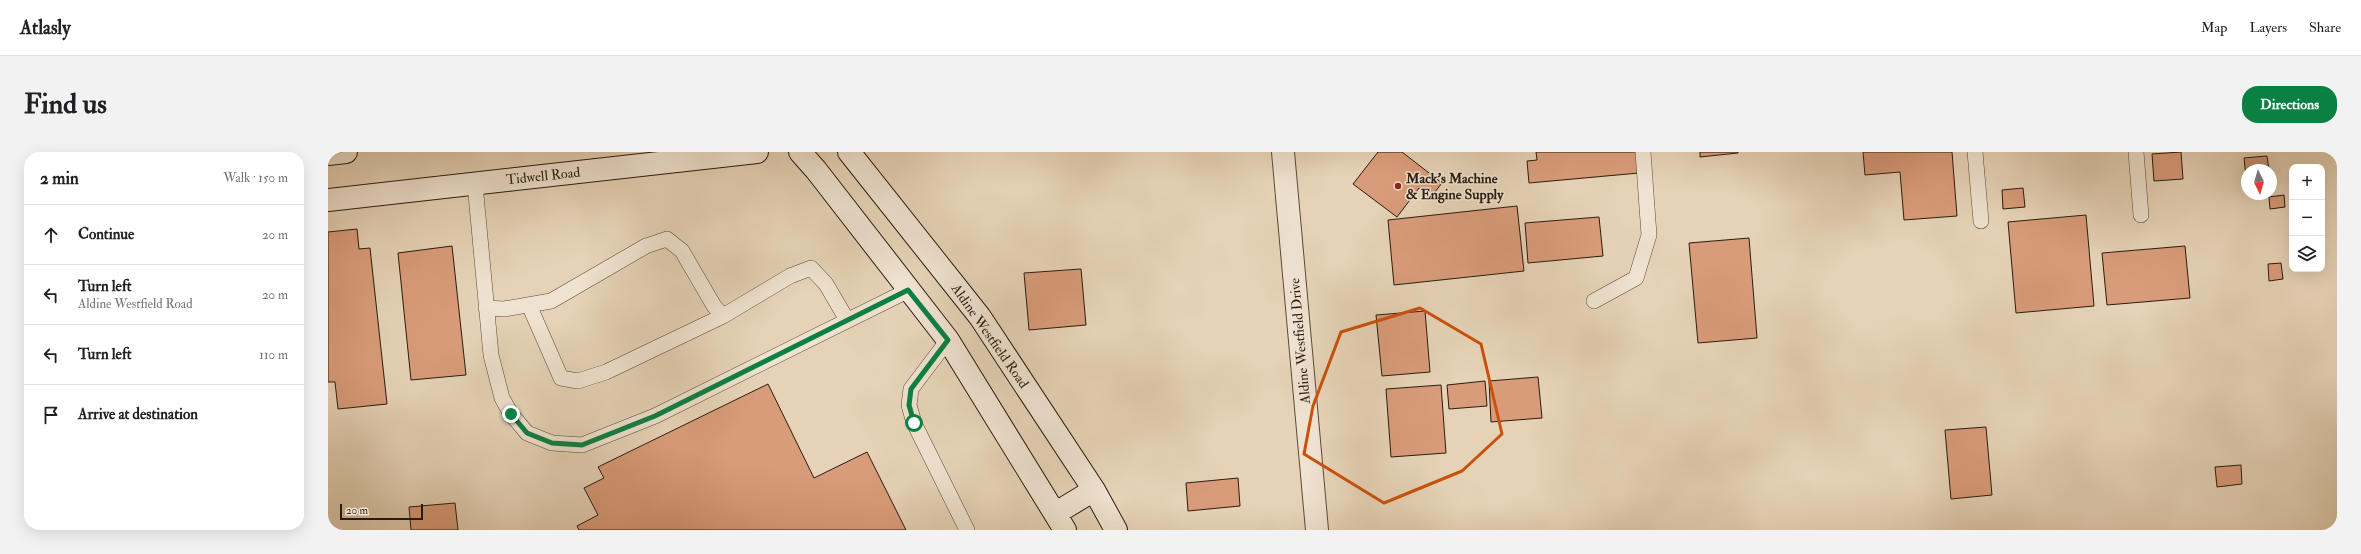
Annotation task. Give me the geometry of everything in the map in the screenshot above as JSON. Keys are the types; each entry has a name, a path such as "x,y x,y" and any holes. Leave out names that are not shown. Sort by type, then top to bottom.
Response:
{"main road":[{"path":"328,154 346,152"},
{"name":"Tidwell Road","path":"328,200 757,152"},
{"path":"800,152 816,170 948,340 1060,521 1094,490"},
{"name":"Aldine Westfield Road","path":"850,152 980,317 1094,490 1116,530"},
{"name":"Aldine Westfield Drive","path":"1283,152 1317,530"}],"lane":[{"path":"1594,301 1636,278 1649,235 1643,152"},
{"path":"1975,152 1980,221"},
{"path":"2136,152 2141,215"},
{"path":"475,184 491,355 502,398 511,414 527,433 552,443 582,445 655,416 908,290"},
{"path":"486,308 504,309 551,301 646,246 667,239 682,251 714,306 723,316"},
{"path":"529,305 561,378 578,381 606,372 723,316 790,276 811,268 826,284 847,320"},
{"path":"948,340 911,389 909,405 914,423 967,530"}],"highlighted area":[{"path":"1420,308 1481,344 1502,434 1462,471 1384,503 1304,454 1313,406 1341,332"}],"building":[{"name":"Mack's Machine & Engine Supply","path":"1378,152 1402,152 1442,183 1431,197 1419,188 1397,217 1353,184"},
{"path":"1536,152 1637,152 1639,173 1529,183 1527,161 1537,160"},
{"path":"1700,152 1738,152 1738,153 1700,157"},
{"path":"1863,152 1952,152 1957,216 1904,220 1900,172 1865,175"},
{"path":"2181,152 2183,179 2154,181 2152,154"},
{"path":"2267,156 2268,164 2245,164 2244,158"},
{"path":"2023,188 2025,207 2003,209 2002,190"},
{"path":"2284,195 2285,207 2270,209 2269,200 2277,200 2277,196"},
{"path":"1517,206 1524,271 1394,285 1388,220"},
{"path":"2086,215 2094,306 2016,313 2008,222"},
{"path":"1599,217 1603,256 1528,263 1525,223"},
{"path":"357,229 359,249 370,248 387,404 338,409 335,382 328,382 328,232"},
{"path":"1749,238 1757,338 1698,343 1689,243"},
{"path":"452,246 466,375 411,380 398,253"},
{"path":"2185,246 2190,298 2107,305 2102,253"},
{"path":"2281,263 2283,279 2269,281 2268,264"},
{"path":"1081,269 1086,325 1029,330 1024,273"},
{"path":"1425,311 1430,372 1382,376 1376,315"},
{"path":"1538,377 1542,418 1491,422 1489,381"},
{"path":"1485,381 1487,406 1449,409 1447,385"},
{"path":"768,384 814,478 867,452 906,530 579,530 577,526 598,515 584,488 604,478 598,467"},
{"path":"1441,385 1446,453 1391,457 1386,389"},
{"path":"1986,427 1992,495 1951,499 1945,430"},
{"path":"2241,465 2242,484 2217,487 2215,467"},
{"path":"1238,478 1240,506 1188,511 1186,483"},
{"path":"455,503 458,530 411,530 409,507"}],"place":[{"name":"Mack's Machine & Engine Supply","path":"1398,186"}],"route":[{"path":"511,414 527,433 552,443 582,445 655,416 908,290 948,340 911,389 909,405 914,423"}]}
